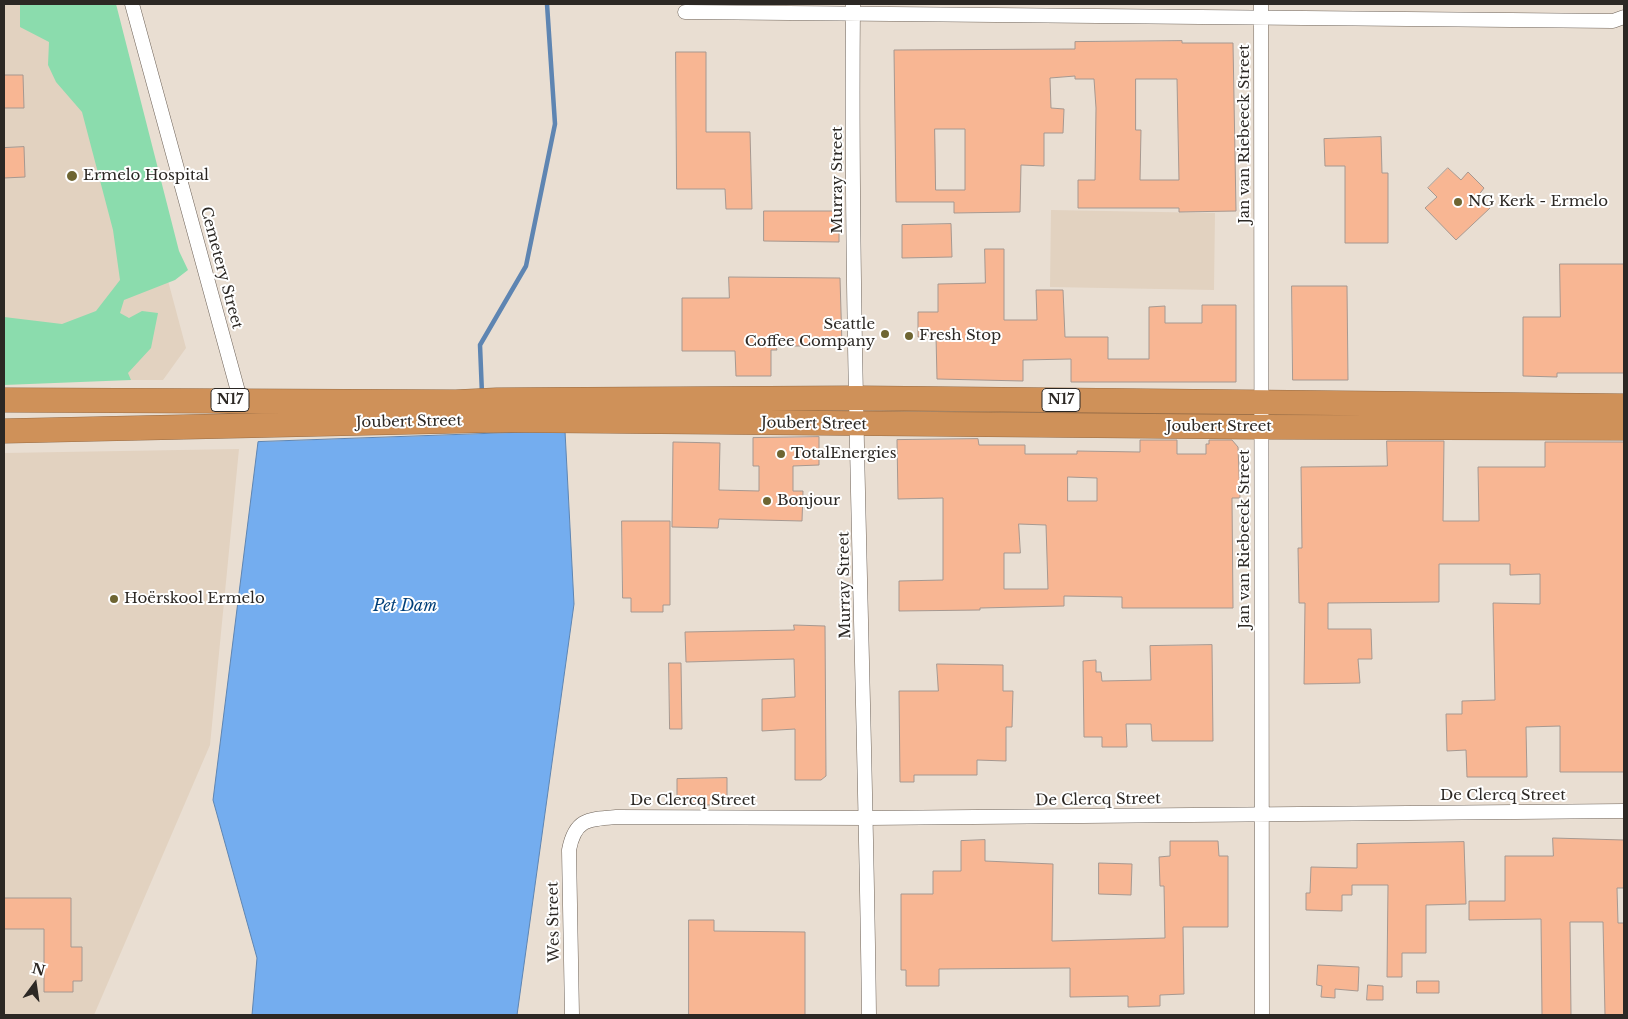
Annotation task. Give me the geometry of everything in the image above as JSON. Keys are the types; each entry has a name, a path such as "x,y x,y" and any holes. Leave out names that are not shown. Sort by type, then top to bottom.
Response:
{"highway":[{"name":"Joubert Street","path":"4,431 244,425 497,410 858,398 1624,406"},
{"name":"Joubert Street","path":"4,400 241,400 455,412"},
{"name":"Joubert Street","path":"497,410 858,424 1261,428 1624,428"}],"street":[{"name":"Cemetery Street","path":"132,4 241,400 244,425"},
{"name":"Jan van Riebeeck Street","path":"1261,4 1262,1015"},
{"path":"685,12 853,9 1261,18 1620,21"},
{"name":"Murray Street","path":"853,9 858,424 867,818 869,1015"},
{"name":"De Clercq Street","path":"575,830 589,820 616,817 867,818 1624,811"},
{"name":"Wes Street","path":"572,1015 569,850 575,830"}],"shaded area":[{"name":"Ermelo Hospital","path":"4,4 94,4 186,348 163,380 4,380"},
{"path":"1051,210 1215,213 1214,290 1050,287"},
{"name":"Hoërskool Ermelo","path":"239,449 210,745 94,1015 4,1015 4,453"}],"green space":[{"path":"20,4 116,4 179,251 188,270 175,280 124,300 120,313 129,318 142,311 158,313 151,348 128,373 131,380 4,385 4,317 62,324 96,311 120,280 113,230 82,112 56,82 48,65 49,42 20,27"}],"water":[{"name":"Pet Dam","path":"565,431 574,604 517,1015 252,1015 257,958 213,800 258,442"}],"building":[{"path":"1182,41 1182,43 1233,43 1236,211 1179,212 1179,208 1078,208 1078,180 1095,180 1096,108 1094,79 1075,79 1075,76 1050,78 1051,108 1064,109 1063,133 1044,133 1044,166 1021,165 1020,212 954,213 954,202 896,202 894,50 1075,49 1075,42","holes":["1136,79 1177,79 1179,180 1140,180 1141,130 1136,130","935,129 965,129 965,190 936,190"]},
{"path":"676,52 706,52 706,132 750,132 752,209 726,209 725,189 677,189"},
{"path":"4,75 23,75 24,108 4,108"},
{"path":"1381,137 1382,173 1388,173 1388,243 1345,243 1345,166 1325,166 1324,139"},
{"path":"24,147 25,177 4,178 4,148"},
{"name":"NG Kerk - Ermelo","path":"1448,168 1461,180 1468,172 1484,188 1478,196 1490,208 1456,240 1425,208 1437,197 1428,188"},
{"path":"764,211 839,211 839,242 764,241"},
{"path":"951,224 952,257 902,258 902,225"},
{"path":"985,249 1004,249 1004,320 1037,320 1036,290 1063,290 1065,337 1108,337 1108,359 1149,359 1149,307 1165,306 1165,323 1202,323 1202,305 1236,305 1236,382 1071,382 1071,359 1023,360 1023,381 937,379 936,336 918,337 918,312 938,312 938,284 985,283"},
{"path":"1560,264 1624,264 1624,373 1557,373 1557,377 1523,376 1523,317 1560,317"},
{"path":"729,277 840,278 842,346 776,346 777,350 771,350 771,376 736,376 735,351 682,351 682,298 729,298"},
{"path":"1292,286 1347,286 1348,380 1293,380"},
{"path":"819,437 819,465 793,466 793,491 803,491 802,521 719,519 718,528 672,527 673,442 720,443 719,490 759,491 759,466 753,466 753,438"},
{"path":"978,439 979,445 1025,445 1025,454 1077,454 1077,451 1140,452 1140,440 1177,440 1177,454 1206,454 1206,444 1209,444 1209,440 1232,440 1238,447 1240,498 1232,498 1233,608 1122,608 1122,597 1064,596 1064,606 899,611 899,581 943,580 943,498 898,499 897,440","holes":["1068,477 1097,478 1097,501 1068,501","1019,524 1046,525 1048,589 1004,589 1004,553 1020,553"]},
{"path":"1387,441 1444,441 1443,521 1479,521 1478,467 1545,467 1545,442 1624,442 1624,772 1560,772 1560,726 1526,727 1527,777 1467,777 1466,750 1447,751 1446,714 1462,714 1462,701 1495,700 1493,603 1540,604 1540,574 1510,575 1510,564 1439,564 1439,602 1328,603 1328,629 1371,629 1372,659 1358,659 1360,683 1304,684 1305,603 1299,603 1298,548 1302,548 1301,467 1387,466"},
{"path":"622,521 670,521 670,605 663,605 663,612 631,612 631,598 623,598"},
{"path":"794,625 825,626 826,776 821,780 795,780 795,729 762,731 762,699 795,697 794,659 686,662 685,632 794,630"},
{"path":"1212,645 1213,741 1152,741 1151,724 1126,724 1127,747 1102,747 1102,737 1084,737 1083,661 1096,660 1096,672 1101,672 1102,681 1151,680 1150,646"},
{"path":"669,663 681,663 682,729 670,729"},
{"path":"937,664 1003,665 1003,691 1013,691 1012,727 1006,727 1006,761 977,760 977,775 914,775 914,782 900,782 899,691 938,691"},
{"path":"727,778 727,805 677,805 677,779"},
{"path":"1553,838 1624,840 1624,888 1617,888 1618,923 1624,923 1624,1015 1605,1015 1603,922 1570,922 1571,1015 1542,1015 1541,919 1469,920 1469,901 1505,901 1505,856 1553,856"},
{"path":"985,840 985,861 1053,864 1052,941 1165,938 1164,886 1160,886 1159,857 1170,856 1170,841 1218,841 1219,856 1228,856 1228,927 1183,927 1184,994 1160,995 1160,1006 1128,1007 1128,996 1070,997 1070,968 939,969 939,986 906,986 906,970 901,970 901,894 933,894 933,871 961,871 961,841"},
{"path":"1464,842 1466,904 1426,905 1426,953 1402,953 1402,977 1387,977 1388,885 1352,885 1352,895 1342,895 1342,911 1306,910 1306,893 1310,893 1311,867 1357,868 1357,844"},
{"path":"1099,863 1132,864 1131,895 1099,894"},
{"path":"4,898 71,898 71,947 82,947 82,981 73,981 73,992 44,992 44,929 4,929"},
{"path":"689,920 714,920 714,931 805,932 805,1015 689,1015"},
{"path":"1318,965 1359,967 1358,991 1335,989 1335,998 1321,997 1322,986 1317,985"},
{"path":"1417,981 1439,981 1439,993 1417,993"},
{"path":"1368,985 1383,986 1383,1000 1367,1000"}],"waterway":[{"path":"482,394 480,345 526,266 555,124 547,4"}],"place":[{"name":"Ermelo Hospital","path":"72,176"},
{"name":"NG Kerk - Ermelo","path":"1458,202"},
{"name":"Seattle Coffee Company","path":"885,334"},
{"name":"Fresh Stop","path":"909,336"},
{"name":"TotalEnergies","path":"781,454"},
{"name":"Bonjour","path":"767,501"},
{"name":"Hoërskool Ermelo","path":"114,599"}]}
